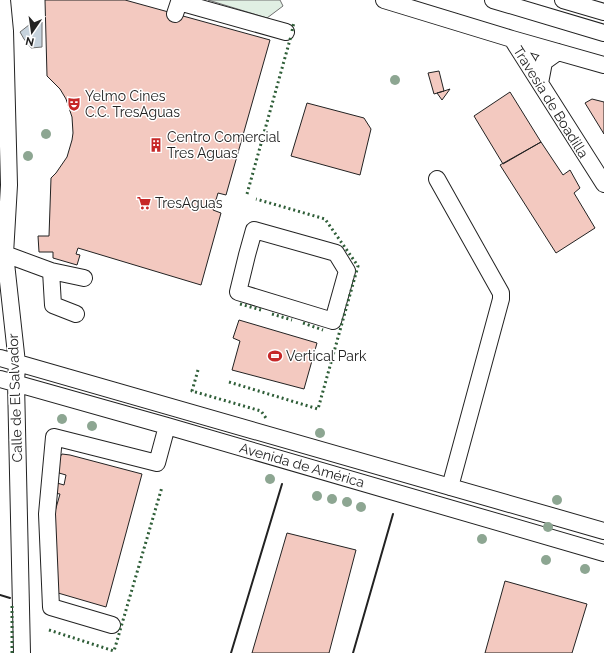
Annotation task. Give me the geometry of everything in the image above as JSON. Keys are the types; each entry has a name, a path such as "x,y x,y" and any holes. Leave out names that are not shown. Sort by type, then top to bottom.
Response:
{"street":[{"name":"Calle de El Salvador","path":"2,0 5,39 9,185 5,254 17,363 16,383 22,653"},
{"path":"384,0 604,65"},
{"path":"494,0 604,33"},
{"path":"563,0 604,12"},
{"path":"175,14 179,2 286,32"},
{"name":"Travesía de Boadilla","path":"512,39 604,184"},
{"path":"540,83 544,62 558,52"},
{"path":"437,179 501,293 501,299 450,487"},
{"path":"254,230 336,253 347,270 333,321 238,292 254,230"},
{"path":"5,254 51,271 84,278"},
{"path":"51,271 53,305 76,314"},
{"name":"Avenida de América","path":"0,358 604,530"},
{"name":"Avenida de América","path":"0,379 604,553"},
{"path":"112,625 51,606 47,514 54,437 156,463 167,426"}],"green space":[{"path":"208,0 280,0 283,6 267,18"}],"shaded area":[{"path":"34,21 42,22 42,47 31,48 20,32"}],"building":[{"name":"Centro Comercial Tres Aguas","path":"45,0 125,0 270,40 226,195 218,193 213,210 221,213 201,285 78,248 76,254 80,255 77,265 53,258 53,252 39,252 38,236 49,236 51,178 67,157 73,133 72,117 66,99 60,89 47,76"},
{"path":"439,71 444,91 434,94 428,73"},
{"path":"450,89 442,100 437,93 444,91"},
{"path":"510,92 541,142 503,164 474,116"},
{"path":"592,99 604,102 604,134 585,103"},
{"path":"307,103 364,118 371,129 360,175 291,156"},
{"path":"541,142 563,175 570,170 580,188 574,193 595,228 556,253 500,165"},
{"name":"Vertical Park","path":"239,320 317,343 304,389 232,370 240,341 233,338"},
{"path":"62,454 142,474 106,607 58,593 54,515 60,494 54,493 57,483 64,485 66,475 59,473 56,466 57,461"},
{"path":"287,533 356,550 329,653 252,653"},
{"path":"505,581 587,604 572,653 485,653"}],"hedge":[{"path":"292,31 294,22"},
{"path":"247,194 291,36"},
{"path":"229,382 318,409 358,266 325,219 256,199"},
{"path":"240,304 261,310"},
{"path":"272,314 292,320"},
{"path":"303,323 323,330"},
{"path":"198,370 192,391 261,411 266,418"},
{"path":"49,630 114,651 162,487"},
{"path":"12,606 12,653"}],"wall":[{"path":"231,653 282,484"},
{"path":"353,653 393,514"},
{"path":"0,595 10,598"}],"place":[{"name":"Yelmo Cines C.C. TresAguas","path":"74,104"},
{"name":"Centro Comercial Tres Aguas","path":"156,145"},
{"name":"TresAguas","path":"144,203"},
{"name":"Vertical Park","path":"275,356"}]}
